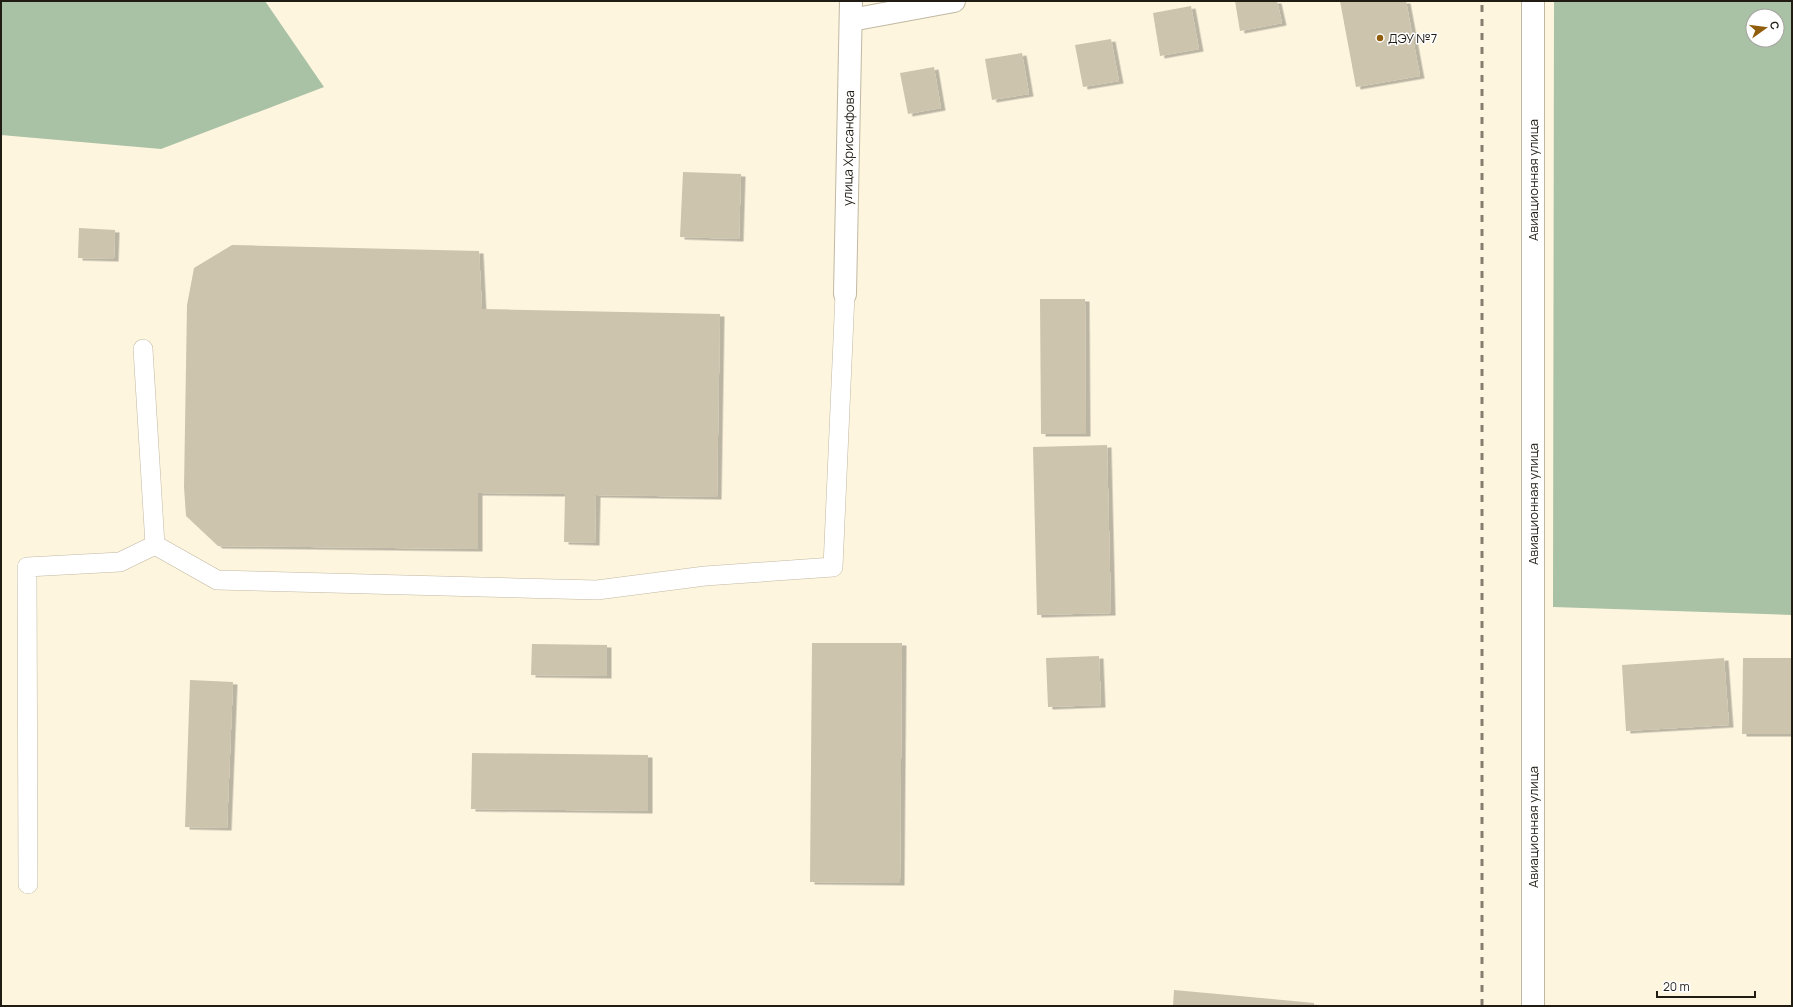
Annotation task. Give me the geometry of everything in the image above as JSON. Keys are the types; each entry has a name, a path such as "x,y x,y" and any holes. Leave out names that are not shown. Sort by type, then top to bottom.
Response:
{"street":[{"path":"851,10 954,1"},
{"name":"Авиационная улица","path":"1533,1 1533,1006"},
{"name":"улица Хрисанфова","path":"845,294 851,10"}],"lane":[{"path":"155,545 217,580 597,590 705,576 833,567 845,294"},
{"path":"143,349 155,545"},
{"path":"28,884 27,567 120,562 155,545"}],"green space":[{"path":"1,1 265,1 324,87 161,149 1,135"},
{"path":"1554,1 1792,1 1792,615 1553,607"}],"building":[{"path":"1235,1 1277,1 1282,23 1240,31"},
{"name":"ДЭУ №7","path":"1340,1 1406,1 1420,76 1356,87"},
{"path":"1191,6 1199,49 1160,56 1153,13"},
{"path":"1111,39 1119,81 1083,87 1075,45"},
{"path":"1022,53 1029,94 992,100 985,59"},
{"path":"934,67 941,108 908,114 900,73"},
{"path":"683,172 741,174 739,239 680,237"},
{"path":"79,228 115,230 114,259 78,258"},
{"path":"232,245 479,251 482,309 720,314 717,497 596,495 595,543 564,542 565,494 478,493 478,549 218,546 186,516 184,487 187,305 194,268"},
{"path":"1040,299 1085,299 1086,434 1041,434"},
{"path":"1107,445 1111,613 1037,615 1033,447"},
{"path":"812,643 902,643 900,883 810,882"},
{"path":"532,644 607,645 607,676 531,675"},
{"path":"1099,656 1101,705 1048,707 1046,658"},
{"path":"1724,658 1729,725 1626,731 1622,665"},
{"path":"1743,658 1792,658 1792,734 1742,734"},
{"path":"190,680 233,682 227,828 185,827"},
{"path":"472,753 648,755 648,811 471,809"},
{"path":"1174,990 1314,1003 1314,1006 1173,1006"}],"railway":[{"path":"1482,1 1482,1006"}],"place":[{"name":"ДЭУ №7","path":"1380,38"}]}
